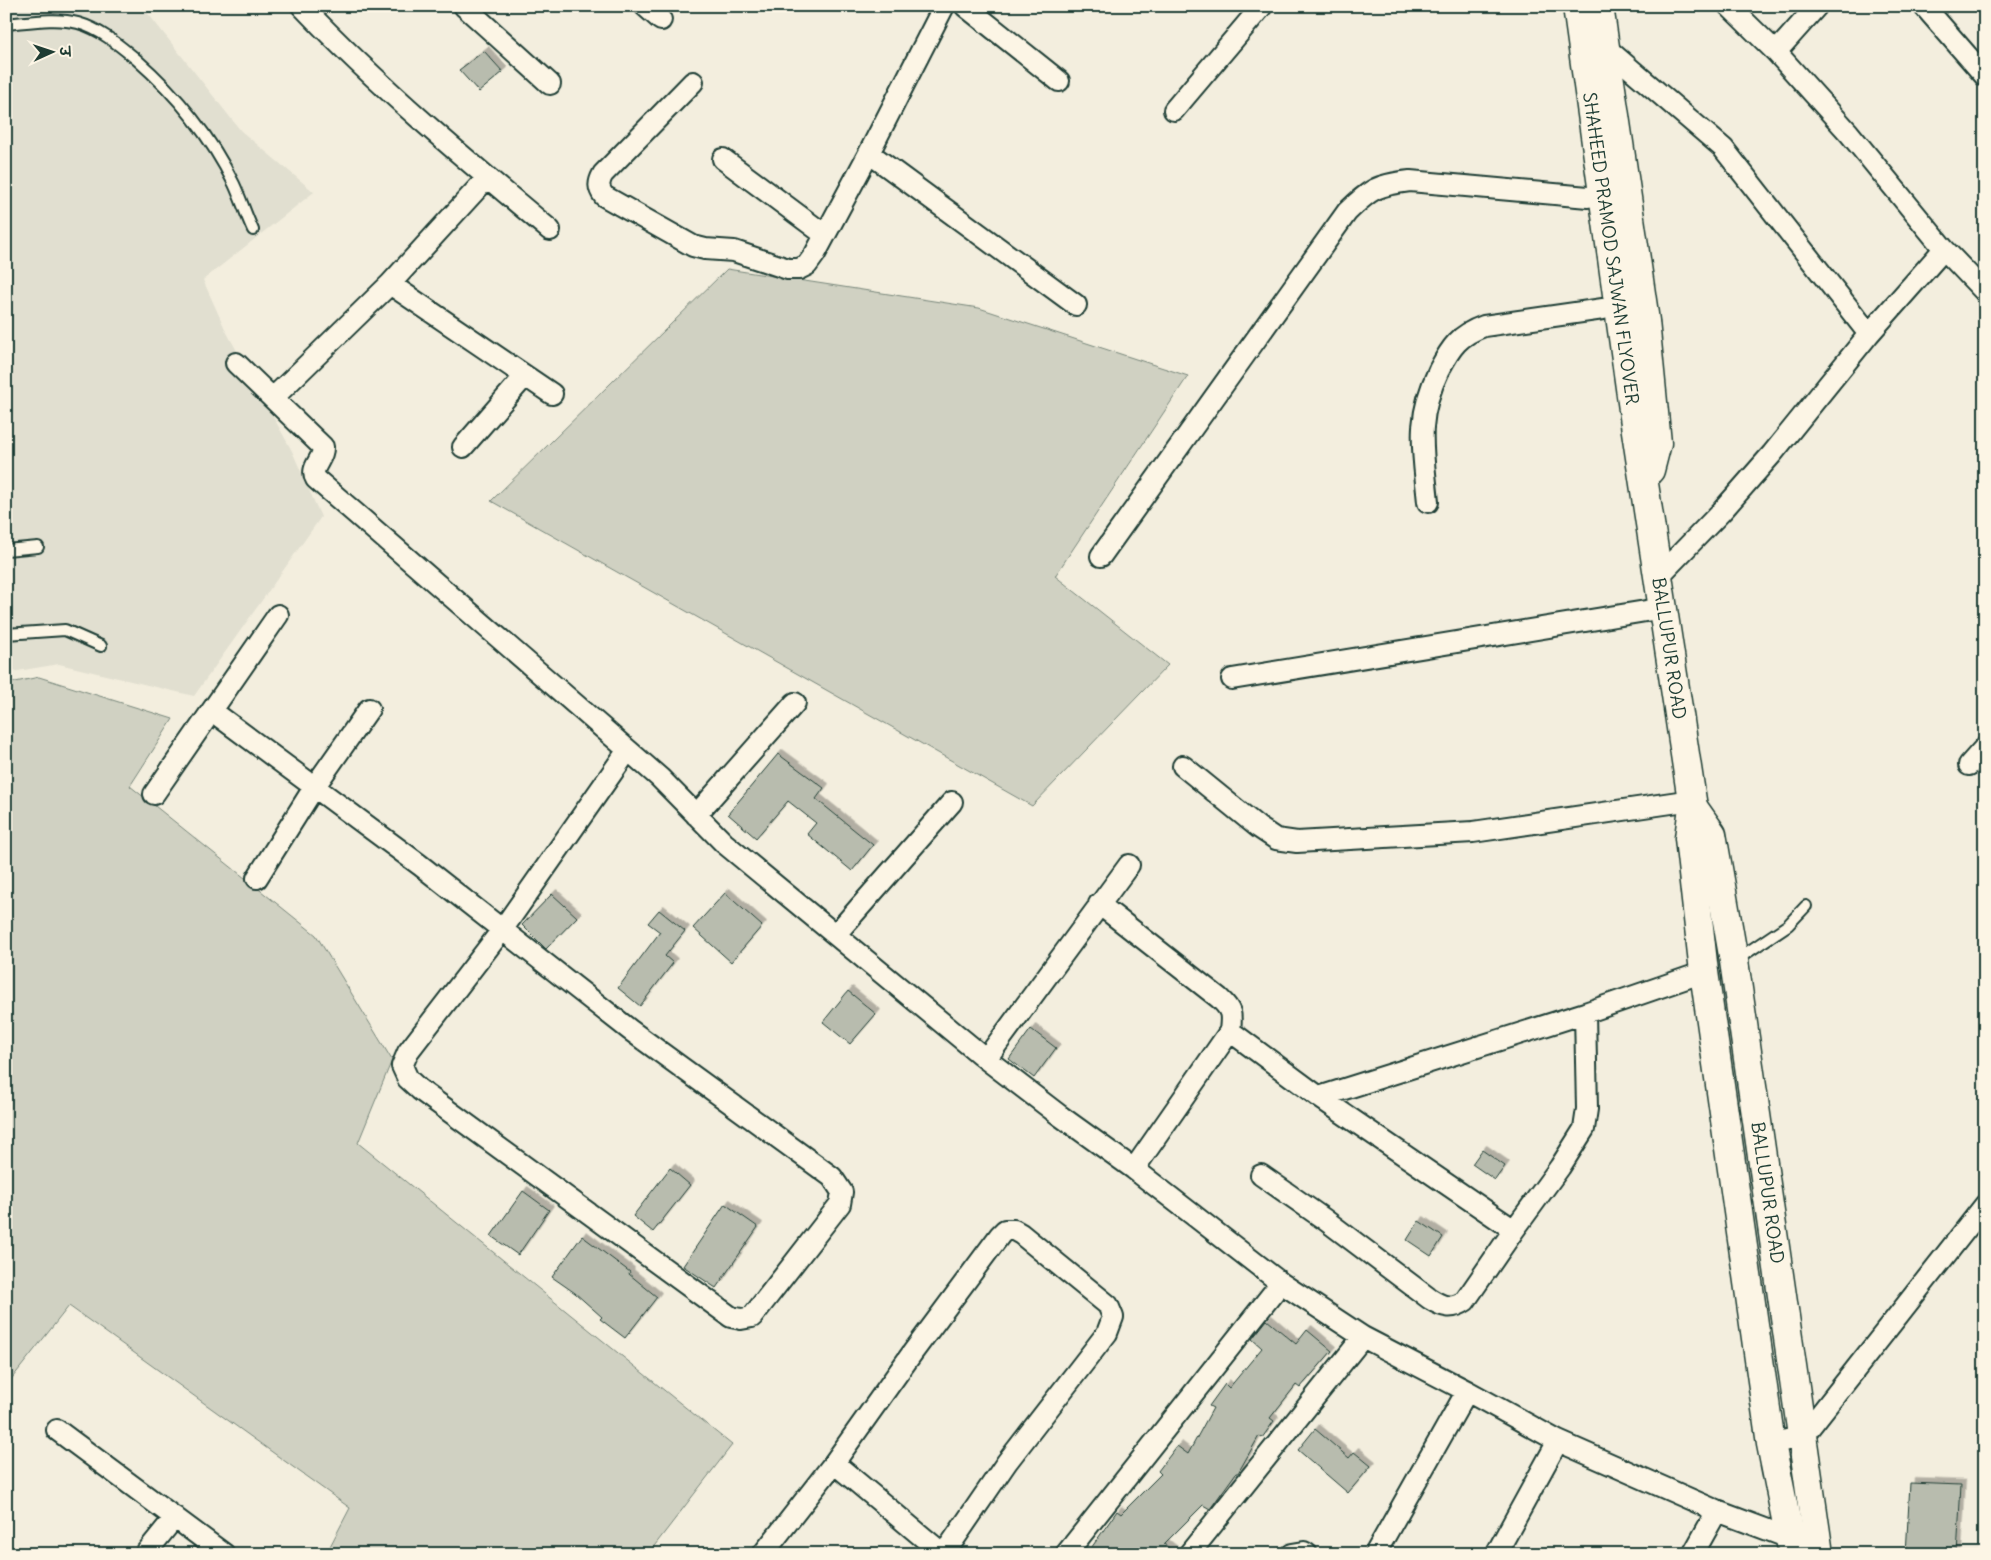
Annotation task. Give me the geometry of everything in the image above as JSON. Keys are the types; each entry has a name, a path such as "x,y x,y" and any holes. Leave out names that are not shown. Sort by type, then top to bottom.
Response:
{"main road":[{"path":"1562,6 1614,391 1626,451 1646,491"},
{"name":"SHAHEED PRAMOD SAJWAN FLYOVER","path":"1577,6 1646,491"},
{"path":"1599,6 1645,321 1657,443 1646,491"},
{"name":"BALLUPUR ROAD","path":"1646,491 1692,803 1734,961 1803,1436 1805,1549"},
{"name":"BALLUPUR ROAD","path":"1700,836 1704,972 1771,1444 1805,1549"}],"street":[{"path":"302,6 339,44 487,178 550,230"},
{"path":"464,6 550,84"},
{"path":"645,6 661,20"},
{"path":"693,82 604,174 599,181 599,189 604,196 693,246 705,249 734,251 788,269 799,269 807,264 825,235 944,6"},
{"path":"965,6 1059,81"},
{"path":"1174,110 1262,6"},
{"path":"1729,6 1776,52 1849,132 1944,249 1985,292"},
{"path":"1776,52 1817,6"},
{"path":"1924,6 1985,76"},
{"path":"1605,47 1723,148 1869,334"},
{"path":"869,153 1076,305"},
{"path":"723,159 825,235"},
{"path":"273,398 390,284 487,178"},
{"path":"1101,556 1346,212 1368,192 1387,184 1410,181 1588,197"},
{"path":"1659,576 1772,454 1869,334 1944,249"},
{"path":"390,284 552,394"},
{"path":"1428,502 1422,436 1424,413 1430,388 1448,353 1458,339 1471,330 1484,326 1603,309"},
{"path":"236,363 323,447 321,457 314,469 316,479 660,778 724,843 986,1058 1281,1283 1363,1337 1558,1441 1805,1549"},
{"path":"463,447 525,376"},
{"path":"1232,679 1664,608"},
{"path":"154,794 278,615"},
{"path":"696,815 796,703"},
{"path":"257,878 315,786 369,709"},
{"path":"212,710 315,786 502,930 630,1030 832,1177 842,1192 840,1204 752,1318 741,1319 731,1317 428,1096 408,1080 402,1066 408,1052 502,930 628,750"},
{"path":"1970,765 1985,746"},
{"path":"1183,766 1258,827 1276,839 1297,842 1472,832 1692,803"},
{"path":"836,934 952,802"},
{"path":"986,1058 1129,865"},
{"path":"1099,904 1219,998 1229,1008 1232,1016 1230,1031 1134,1169"},
{"path":"1318,1097 1585,1013 1704,972"},
{"path":"1261,1175 1324,1219 1430,1299 1449,1308 1458,1306 1465,1300 1560,1167 1584,1129 1587,1109 1585,1013"},
{"path":"1230,1031 1318,1097 1514,1230"},
{"path":"1771,1444 1803,1436 1981,1217"},
{"path":"763,1554 834,1463 913,1352 1005,1230 1014,1230 1022,1234 1108,1305 1113,1318 1107,1333 1007,1462 944,1554 834,1463"},
{"path":"1066,1554 1281,1283"},
{"path":"1189,1554 1363,1337"},
{"path":"1375,1554 1467,1391"},
{"path":"57,1430 224,1554"},
{"path":"1496,1554 1558,1441"},
{"path":"1693,1554 1718,1511"},
{"path":"145,1554 175,1517"},
{"path":"1292,1554 1304,1552 1307,1554"}],"lane":[{"path":"6,24 55,20 78,23 100,33 124,49 153,74 182,105 213,148 234,184 253,230"},
{"path":"6,550 38,547"},
{"path":"6,634 65,630 101,646"},
{"path":"1734,961 1788,924 1806,906"}],"shaded area":[{"path":"6,6 142,6 241,131 314,192 203,280 226,331 292,451 321,517 194,696 59,664 6,673"},
{"path":"727,269 979,308 1188,376 1055,576 1168,665 1032,806 491,501"},
{"path":"39,677 173,719 130,786 316,935 392,1060 358,1143 732,1445 648,1554 326,1554 350,1508 69,1306 9,1382 6,1380 6,684"}],"building":[{"path":"484,51 503,72 479,92 459,70"},
{"path":"778,754 824,788 816,799 873,845 852,871 807,834 816,823 788,801 756,838 728,814"},
{"path":"725,893 762,926 731,962 693,928"},
{"path":"552,894 577,917 546,949 522,925"},
{"path":"659,910 685,931 665,956 673,963 640,1006 618,988 660,932 648,923"},
{"path":"848,991 876,1014 850,1044 823,1022"},
{"path":"1031,1029 1056,1048 1034,1078 1009,1059"},
{"path":"1482,1150 1505,1166 1495,1180 1472,1164"},
{"path":"670,1168 690,1185 653,1232 633,1216"},
{"path":"523,1191 549,1210 518,1255 491,1236"},
{"path":"725,1204 758,1227 716,1288 683,1266"},
{"path":"1419,1221 1443,1237 1431,1256 1407,1240"},
{"path":"582,1236 630,1272 629,1274 657,1297 625,1338 600,1319 602,1317 575,1293 552,1277"},
{"path":"1267,1320 1296,1344 1307,1330 1332,1351 1300,1388 1296,1385 1270,1418 1274,1421 1262,1438 1259,1436 1238,1473 1236,1473 1210,1509 1203,1505 1164,1544 1177,1554 1087,1554 1117,1511 1121,1514 1161,1474 1158,1471 1177,1446 1188,1454 1213,1408 1209,1406 1225,1384 1229,1388 1262,1348 1252,1339"},
{"path":"1315,1429 1349,1458 1354,1452 1371,1466 1348,1493 1298,1450"},
{"path":"1910,1483 1961,1485 1957,1554 1906,1554"}]}
